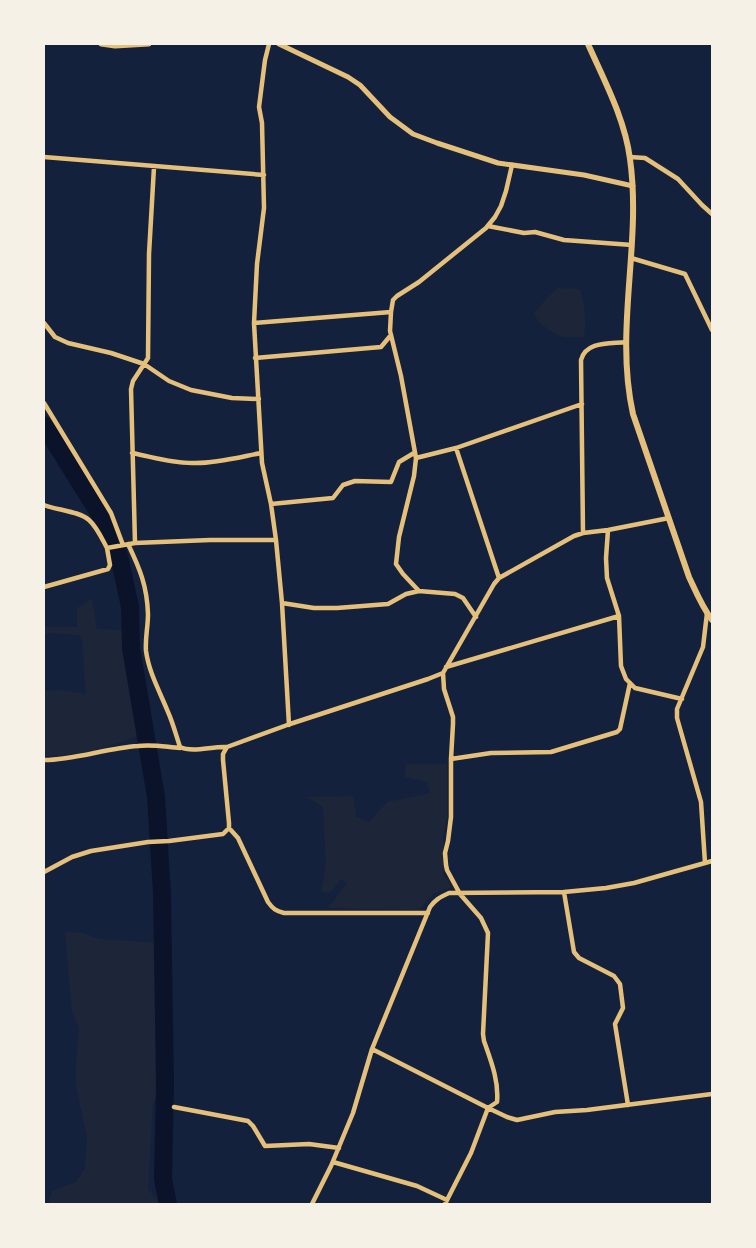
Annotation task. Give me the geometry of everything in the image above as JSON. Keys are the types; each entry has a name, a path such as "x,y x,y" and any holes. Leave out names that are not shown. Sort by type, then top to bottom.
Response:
{"main road":[{"path":"588,44 622,126 630,157 633,186 632,245 626,342 628,385 633,414 689,577 712,620"}],"street":[{"path":"101,44 115,46 149,44"},
{"path":"269,44 259,107 262,123 264,208 257,264 255,358 262,464 271,504 282,603 289,725"},
{"path":"279,44 360,85 390,117 413,134 498,163 584,175 633,186"},
{"path":"44,157 264,175"},
{"path":"630,157 645,159 678,179 712,214"},
{"path":"419,591 396,564 399,537 414,476 415,455 402,376 390,331 393,300 488,226 501,206 512,165"},
{"path":"135,543 131,389 148,358 149,255 154,167"},
{"path":"488,226 524,233 536,232 564,240 632,245"},
{"path":"631,258 685,274 712,330"},
{"path":"254,323 391,312"},
{"path":"44,323 55,337 68,343 111,353 144,364 169,381 191,390 232,398 259,399"},
{"path":"255,358 381,347 391,335"},
{"path":"583,533 581,360 586,350 594,346 626,342"},
{"path":"44,403 111,513 124,545 141,571 148,616 145,640 149,663 181,748"},
{"path":"271,504 333,498 343,485 355,481 391,482 399,462 415,455 456,448 582,404"},
{"path":"456,448 499,578"},
{"path":"132,453 175,462 194,463 213,462 261,453"},
{"path":"44,505 87,518 107,548 110,565 108,569 44,587"},
{"path":"333,1162 417,1186 446,1202 471,1153 488,1108 497,1102 497,1083 483,1034 488,933 481,918 460,894 446,865 445,853 451,817 453,717 444,689 444,670 499,578 574,536 669,518"},
{"path":"608,530 607,578 619,616 621,666 626,679 635,688 682,699"},
{"path":"107,548 135,543 276,540"},
{"path":"282,603 314,608 348,608 388,604 406,594 419,591 456,594 463,598 476,617"},
{"path":"705,863 701,802 677,718 677,709 703,647 707,613"},
{"path":"44,760 60,760 140,745 190,750 227,747 428,679 444,670 619,616"},
{"path":"451,759 491,753 551,752 617,732 620,729 630,683"},
{"path":"44,872 72,857 91,851 148,842 219,836 226,832 230,823 223,760 227,747"},
{"path":"229,828 238,838 268,902 277,911 284,913 428,913"},
{"path":"312,1204 339,1148 353,1113 372,1049 434,901 449,893 564,892 606,888 634,883 712,861"},
{"path":"564,892 574,952 579,958 614,976 621,984 623,1008 615,1024 628,1105"},
{"path":"372,1049 488,1108 517,1120 555,1112 712,1094"},
{"path":"174,1107 248,1121 266,1146 309,1144 339,1148"}],"shaded area":[{"path":"558,288 580,289 585,321 583,337 557,335 539,323 534,313"},
{"path":"92,599 97,629 121,630 139,682 145,733 96,750 44,756 44,691 58,690 86,694 82,638 78,635 44,633 44,627 77,627 77,608"},
{"path":"406,764 447,764 447,818 443,836 444,876 452,887 433,894 419,910 328,908 347,883 341,879 330,893 321,892 326,866 323,807 307,797 353,796 356,816 369,822 387,802 430,793 427,782 405,777"},
{"path":"65,932 84,933 99,939 159,943 166,1074 153,1104 148,1189 160,1204 48,1204 52,1191 76,1182 85,1168 87,1138 76,1086 79,1028 72,1012"}],"waterway":[{"path":"44,425 114,541 130,607 131,648 156,797 162,893 165,1083 163,1179 168,1204"}]}
